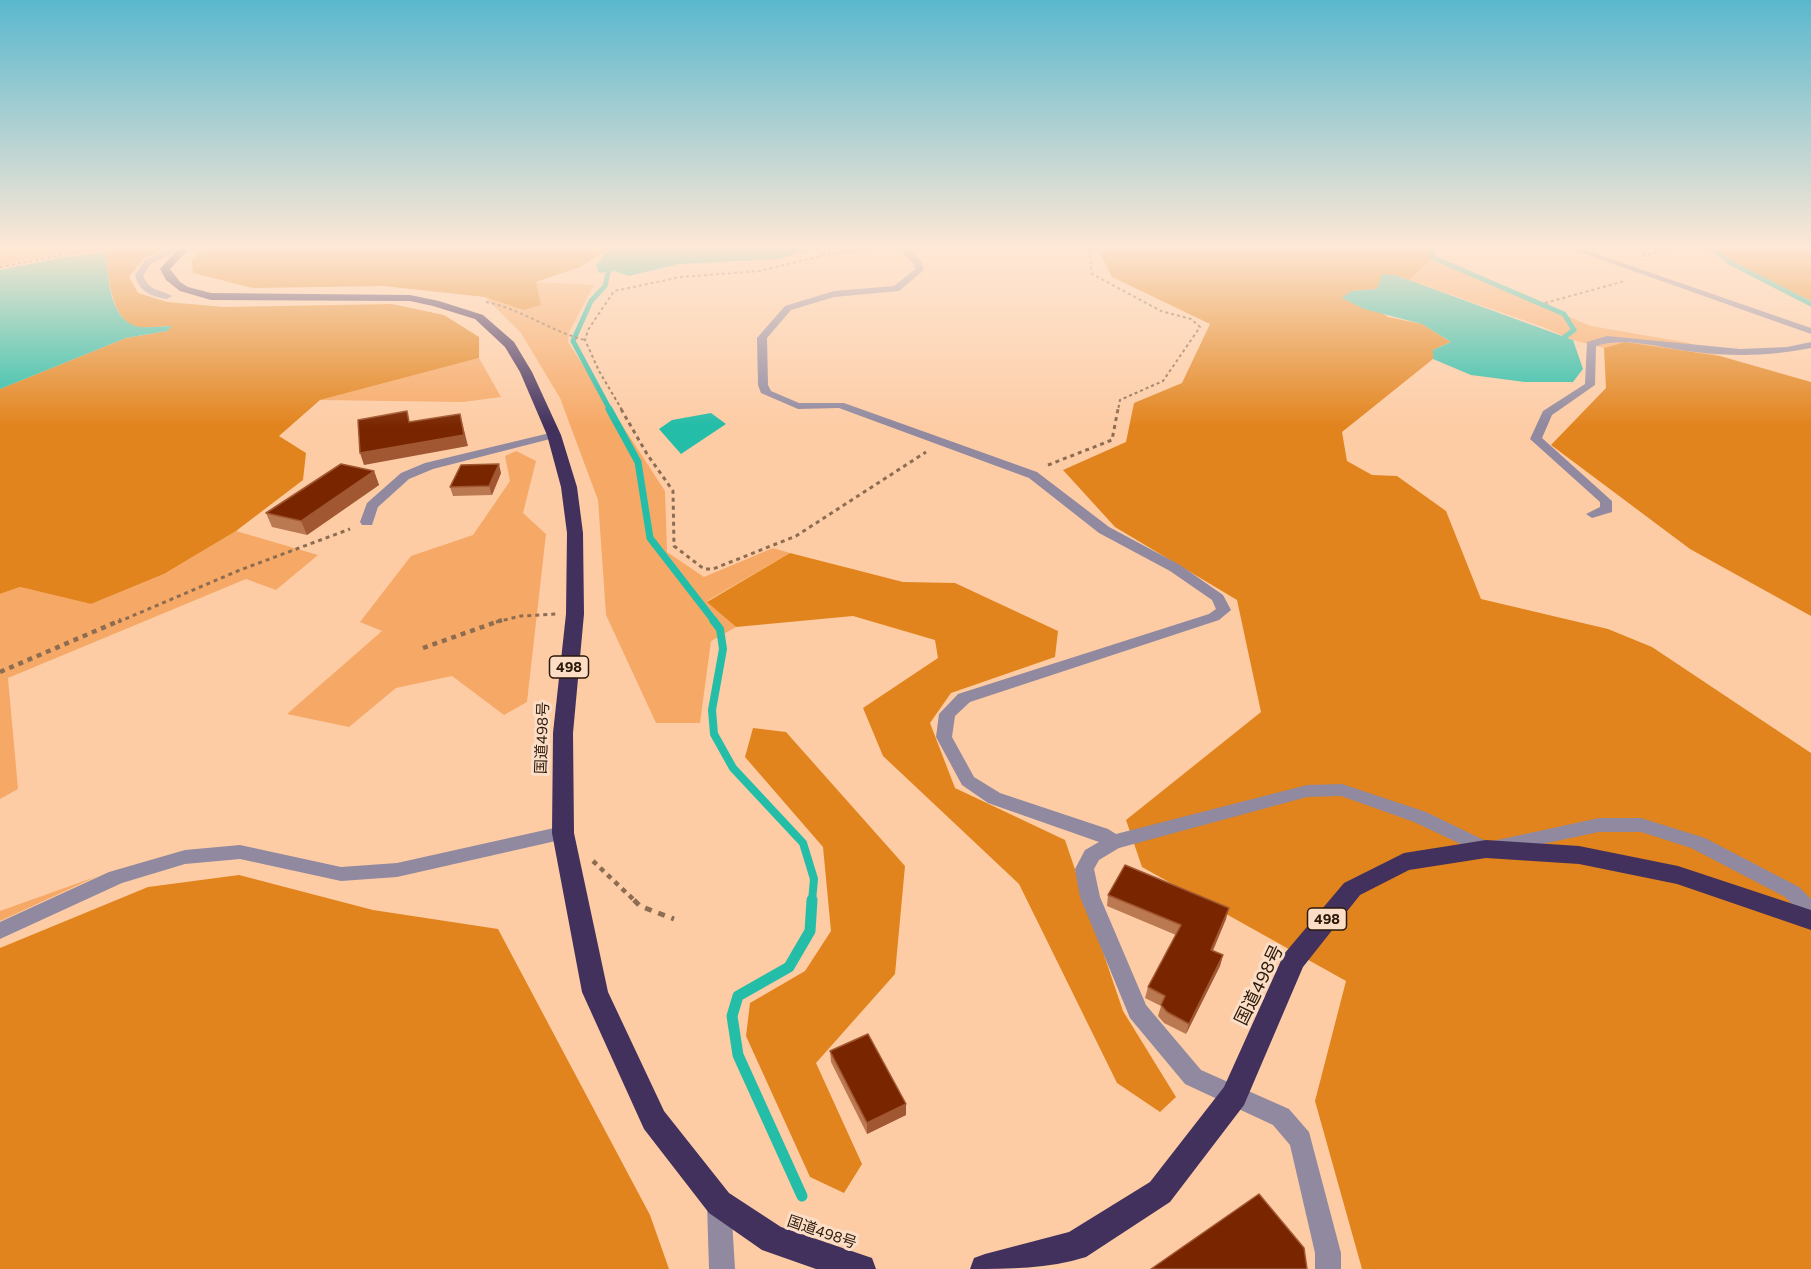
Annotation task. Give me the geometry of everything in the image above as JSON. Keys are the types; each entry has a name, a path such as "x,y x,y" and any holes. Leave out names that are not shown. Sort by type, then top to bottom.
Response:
{"highway":[{"name":"国道498号","path":"453,308 479,316 510,345 526,372 554,435 569,486 575,533 575,614 562,734 563,833 595,992 654,1120 719,1203 773,1239 861,1269"},
{"name":"国道498号","path":"985,1269 1075,1246 1160,1192 1234,1096 1293,961 1352,889 1404,862 1486,849 1579,855 1678,875 1811,920"}],"street":[{"path":"788,308 762,338 763,385 766,393 798,406 840,405 1033,475 1104,530 1175,568 1218,598 1224,610 1214,617 964,698 947,714 944,737 968,781 994,798 1102,834 1113,842"},
{"path":"1746,308 1811,331"},
{"path":"1592,514 1607,509 1606,501 1536,440 1548,413 1590,385 1591,344 1607,339 1624,339 1733,353 1764,354 1811,345"},
{"path":"368,522 372,506 405,476 429,466 554,435"},
{"path":"1328,1269 1328,1252 1301,1140 1281,1117 1193,1077 1138,1011 1090,897 1084,869 1092,855 1113,842 1307,791 1342,790 1420,817 1486,849 1599,825 1641,825 1698,843 1792,892 1811,911"},
{"path":"0,931 116,877 185,857 240,852 341,874 397,870 563,833"},
{"path":"719,1203 722,1269"}],"path":[{"path":"511,308 567,336 585,340"},
{"path":"603,308 588,330 585,340 599,371 646,454 673,491 674,546 704,569 713,569 796,536 942,442"},
{"path":"1033,475 1039,469 1112,440 1120,400 1163,381 1200,327 1191,319 1156,308"},
{"path":"0,672 240,570 368,522"},
{"path":"423,648 493,622 542,613 575,614"},
{"path":"563,833 640,906 674,920"}],"shaded area":[{"path":"117,308 412,308 444,315 479,337 479,358 320,400 279,436 306,453 303,480 236,531 164,574 91,604 20,587 0,594 0,389 126,338 167,331 171,326 137,327 128,323"},
{"path":"496,308 582,308 569,332 568,342 665,491 667,552 704,577 773,548 790,553 707,601 736,627 711,641 700,723 656,723 606,615 598,500 560,398 521,333"},
{"path":"1177,308 1376,308 1388,317 1422,324 1451,342 1433,350 1433,359 1342,432 1347,461 1372,475 1397,476 1446,511 1481,599 1608,629 1652,647 1811,753 1811,1269 1362,1269 1315,1101 1346,981 1142,867 1126,820 1261,712 1237,600 1115,527 1063,470 1126,442 1134,403 1182,383 1210,324"},
{"path":"1489,308 1549,308 1591,326 1689,343 1720,356 1625,342 1604,348 1573,340"},
{"path":"1625,342 1720,356 1811,382 1811,616 1690,549 1551,445 1606,388 1604,348"},
{"path":"479,358 501,397 463,402 320,400"},
{"path":"516,451 536,461 523,513 546,534 527,702 504,715 452,676 396,688 349,727 287,714 382,631 360,622 411,556 473,535 510,481 505,456"},
{"path":"236,531 318,555 276,590 246,579 8,678 18,789 0,799 0,594 20,587 91,604 164,574"},
{"path":"790,553 903,582 955,583 1058,631 1055,657 951,693 930,723 955,788 1065,840 1123,1011 1176,1097 1160,1112 1117,1083 1019,884 883,756 863,708 938,658 935,640 853,616 736,627 707,602"},
{"path":"753,728 786,732 905,866 895,974 816,1063 862,1164 844,1193 810,1177 746,1036 750,1003 805,971 831,931 823,847 745,757"},
{"path":"239,875 373,910 498,929 650,1215 669,1269 0,1269 0,948 148,887"},
{"path":"98,876 0,921 0,911"}],"water":[{"path":"0,308 117,308 126,321 135,326 172,326 167,331 126,338 0,389"},
{"path":"1486,308 1573,340 1583,369 1573,382 1525,382 1471,375 1433,359 1433,350 1451,342 1422,324 1364,309"},
{"path":"711,413 726,424 681,454 659,429 672,420"}],"building":[{"path":"407,411 409,422 460,414 464,435 360,453 358,420"},
{"path":"341,464 374,471 301,521 266,513"},
{"path":"499,464 489,486 450,487 461,465"},
{"path":"1125,865 1229,908 1211,950 1223,955 1189,1024 1167,1012 1161,1005 1165,996 1148,987 1181,925 1108,895"},
{"path":"868,1034 906,1104 867,1123 830,1051"},
{"path":"1259,1194 1304,1248 1307,1269 1151,1269"}],"waterway":[{"path":"588,308 573,341 610,410"},
{"path":"1551,308 1564,314 1574,330 1559,341"},
{"path":"609,409 638,462 650,538 715,622"},
{"path":"713,620 720,629 723,649 712,710 714,734 733,768 803,843 814,879 812,901"},
{"path":"802,1196 738,1055 732,1016 738,996 789,967 810,931 812,900"}]}
